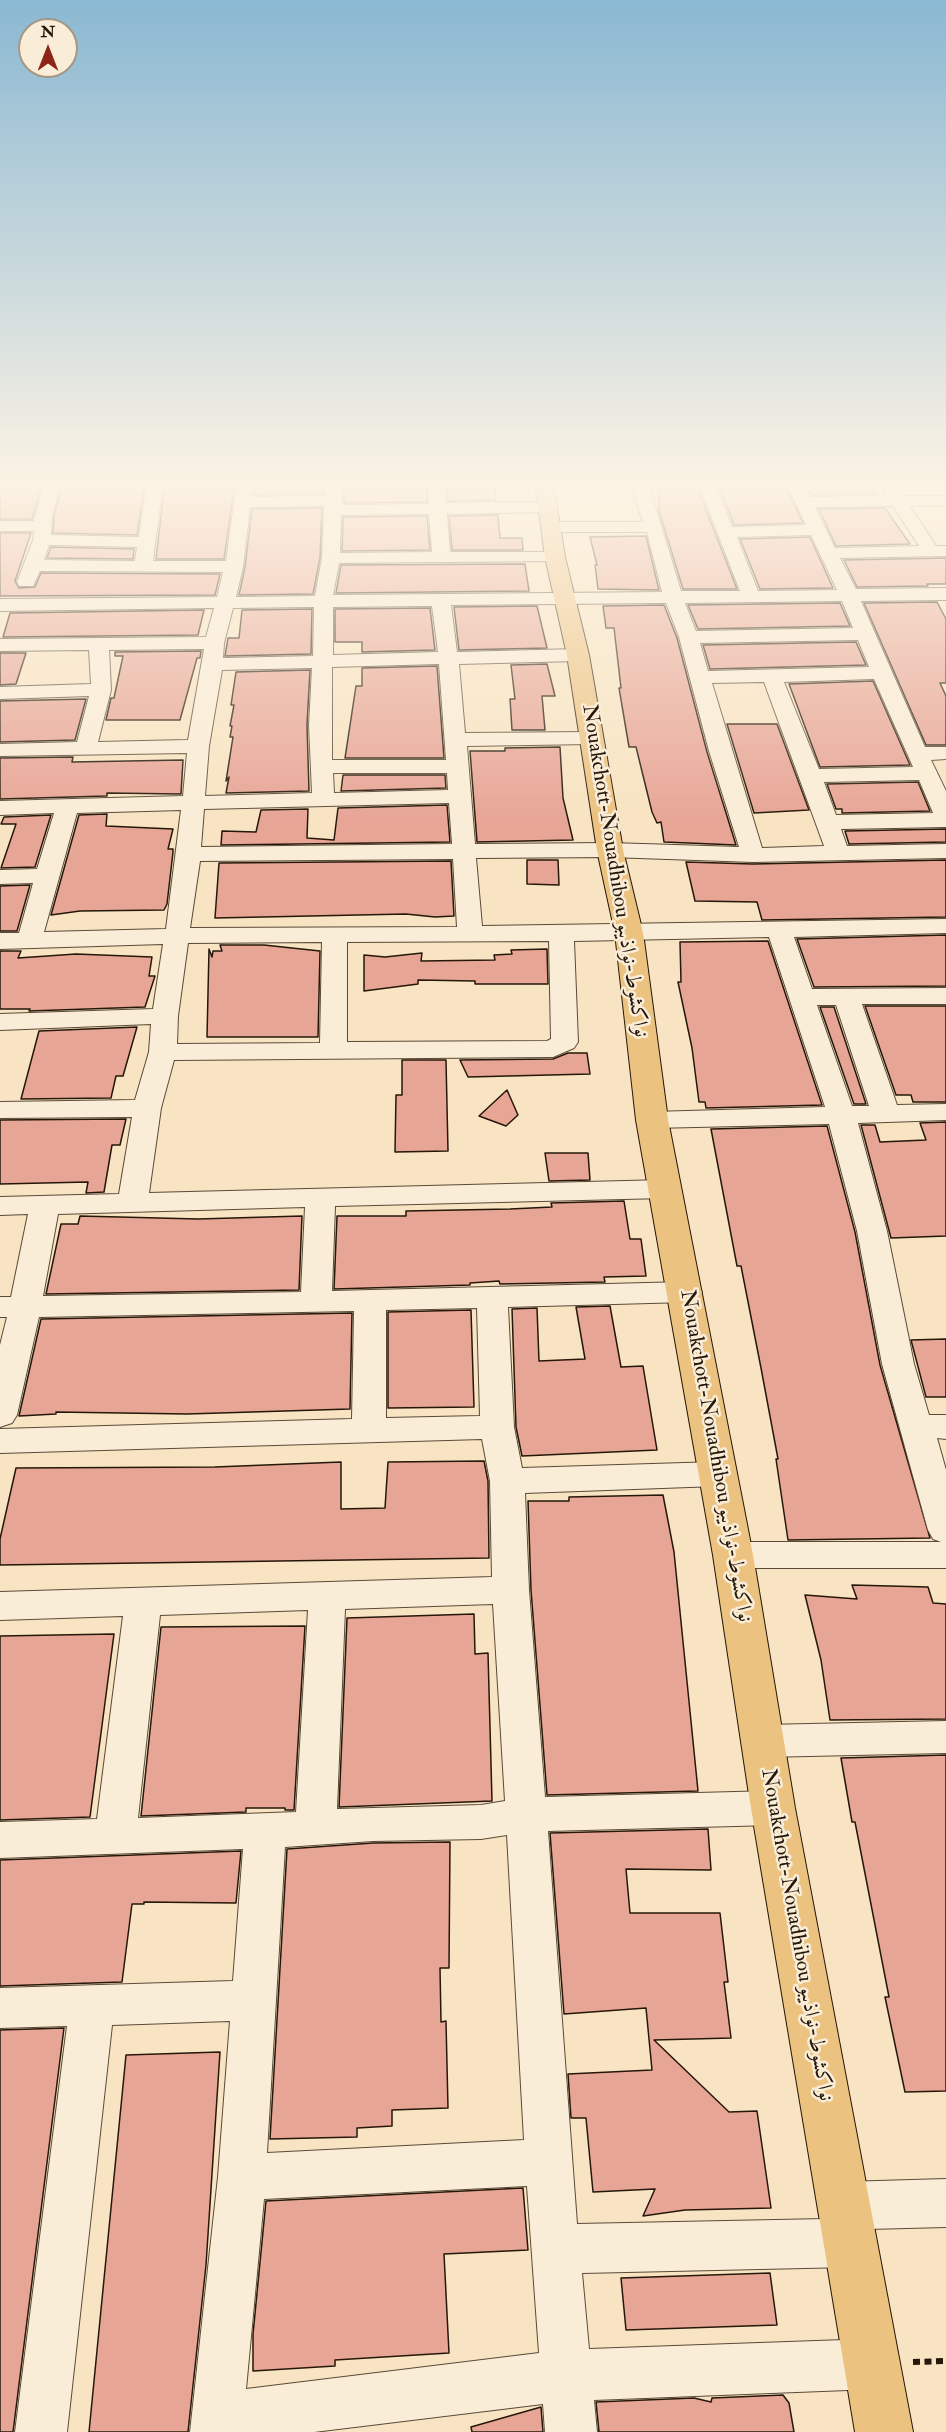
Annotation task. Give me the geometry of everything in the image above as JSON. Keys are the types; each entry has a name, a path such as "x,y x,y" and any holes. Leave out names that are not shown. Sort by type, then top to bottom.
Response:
{"highway":[{"name":"Nouakchott-Nouadhibou نواكشوط-نواذيبو","path":"566,598 578,656 610,850 629,933 652,1120 734,1555 773,1808 884,2432"}],"street":[{"path":"133,1201 147,1108 163,1052 165,1016 189,854 198,746 213,653 226,595"},
{"path":"323,801 320,725 324,595"},
{"path":"9,605 801,595"},
{"path":"828,822 946,818 849,595"},
{"path":"864,595 943,598"},
{"path":"674,597 689,638 753,855"},
{"path":"441,600 448,659 455,766 465,851 470,932"},
{"path":"689,638 865,634"},
{"path":"0,645 99,643 323,662 578,656"},
{"path":"86,748 101,690 99,643"},
{"path":"699,677 881,673"},
{"path":"772,676 838,853"},
{"path":"0,693 101,690"},
{"path":"454,741 591,738"},
{"path":"0,750 198,746"},
{"path":"811,776 922,764 946,753"},
{"path":"322,767 455,766"},
{"path":"0,808 459,796"},
{"path":"29,940 67,807"},
{"path":"189,854 610,850 753,855 946,851"},
{"path":"0,877 47,876"},
{"path":"0,941 177,936 470,932 629,933 946,926"},
{"path":"779,930 841,1114 873,1230 898,1364 930,1426 946,1530"},
{"path":"163,1052 552,1049 561,1047 565,1042 561,932"},
{"path":"333,1050 335,934"},
{"path":"802,997 946,996"},
{"path":"846,997 886,1113"},
{"path":"1,1029 165,1016"},
{"path":"0,1110 147,1108"},
{"path":"652,1120 946,1112"},
{"path":"0,1206 665,1189"},
{"path":"316,1302 320,1198"},
{"path":"0,1415 13,1307 45,1205"},
{"path":"13,1307 370,1301 686,1292"},
{"path":"492,1298 497,1427 507,1481 511,1590 549,2162 571,2432"},
{"path":"369,1429 370,1301"},
{"path":"0,1441 497,1427"},
{"path":"507,1481 717,1474"},
{"path":"734,1555 946,1555"},
{"path":"0,1606 511,1590"},
{"path":"316,1827 327,1595"},
{"path":"115,1836 143,1602"},
{"path":"764,1741 946,1737"},
{"path":"0,1840 265,1831 373,1824 481,1822 526,1815 773,1808"},
{"path":"265,1831 242,2176 217,2425 567,2375 873,2364"},
{"path":"0,2008 254,2000"},
{"path":"41,2432 92,2006"},
{"path":"242,2176 549,2162"},
{"path":"555,2249 846,2224 946,2203"}],"building":[{"path":"0,595 109,595 0,596"},
{"path":"937,602 946,619 946,683 940,683 946,696 946,745 926,745 864,603"},
{"path":"840,603 850,626 698,629 688,605"},
{"path":"664,605 677,638 707,752 736,845 664,842 661,822 657,823 652,812 636,747 629,747 619,688 621,688 614,628 606,628 603,606"},
{"path":"537,606 547,648 459,650 454,607"},
{"path":"430,608 435,650 362,652 362,642 335,642 335,609"},
{"path":"312,609 311,654 225,656 228,638 239,638 242,610"},
{"path":"204,610 198,635 3,637 10,613"},
{"path":"856,642 866,665 710,669 703,645"},
{"path":"201,651 180,720 106,720 111,698 114,698 123,656 115,656 115,652"},
{"path":"0,653 26,653 16,684 0,685"},
{"path":"547,664 555,696 542,696 545,730 512,730 510,699 515,699 511,665"},
{"path":"437,666 444,758 345,758 356,686 362,686 362,668"},
{"path":"310,670 307,725 309,791 226,793 233,737 230,737 232,726 230,726 236,672"},
{"path":"873,681 910,765 820,767 789,684"},
{"path":"86,699 75,740 0,742 0,701"},
{"path":"727,724 777,724 809,810 754,813"},
{"path":"560,747 563,798 573,840 477,842 470,751"},
{"path":"73,757 72,762 183,760 181,794 107,793 107,796 0,799 0,758"},
{"path":"343,775 445,775 446,788 341,791"},
{"path":"918,782 930,811 842,813 842,809 836,809 827,784"},
{"path":"447,805 450,842 221,845 222,831 256,832 261,810 308,809 307,838 334,840 338,808"},
{"path":"107,814 106,826 173,829 168,849 173,849 173,852 167,904 164,910 80,911 51,915 79,815"},
{"path":"51,815 35,867 1,868 16,824 1,824 4,817"},
{"path":"946,829 946,842 849,844 845,831"},
{"path":"527,860 558,860 559,885 527,884"},
{"path":"946,860 946,917 762,920 757,902 695,901 686,862 753,864"},
{"path":"451,861 454,916 406,914 215,918 219,863"},
{"path":"30,885 17,931 0,931 0,886"},
{"path":"946,935 946,986 814,987 797,939"},
{"path":"768,941 822,1105 706,1108 705,1102 699,1102 692,1048 678,982 681,982 680,942"},
{"path":"220,945 264,945 320,951 318,1037 207,1037 209,949 212,957 213,951 222,951"},
{"path":"547,949 548,984 475,984 475,981 418,980 418,984 364,991 364,955 385,957 422,953 421,961 495,960 494,955 512,954 511,950"},
{"path":"0,951 21,951 18,958 76,954 152,957 149,976 155,976 145,1007 29,1011 30,1009 0,1009"},
{"path":"865,1006 946,1006 946,1102 913,1102 911,1095 896,1095"},
{"path":"820,1007 834,1007 866,1104 854,1104"},
{"path":"137,1027 123,1076 116,1076 111,1098 21,1099 39,1031"},
{"path":"568,1053 587,1053 590,1074 468,1077 460,1060 553,1059"},
{"path":"402,1060 446,1060 448,1151 395,1152 396,1095 402,1095"},
{"path":"507,1090 518,1115 506,1126 479,1116"},
{"path":"126,1119 120,1145 112,1145 104,1192 86,1193 88,1182 0,1184 0,1120"},
{"path":"946,1122 946,1236 891,1238 861,1125 875,1125 880,1142 926,1140 920,1123"},
{"path":"827,1126 855,1232 880,1365 930,1538 788,1540 776,1459 778,1459 761,1368 741,1266 737,1266 711,1129"},
{"path":"545,1153 588,1153 590,1180 549,1181"},
{"path":"624,1201 630,1239 641,1239 646,1276 604,1277 605,1282 500,1284 499,1281 470,1283 470,1285 334,1289 337,1216 406,1216 406,1211 510,1209 552,1207 551,1203"},
{"path":"80,1216 198,1219 302,1216 299,1290 46,1294 61,1224 78,1224"},
{"path":"610,1306 621,1367 643,1366 657,1450 522,1456 516,1427 512,1309 537,1308 539,1361 585,1359 576,1307"},
{"path":"471,1310 474,1407 388,1408 388,1312"},
{"path":"352,1313 350,1409 187,1414 56,1412 56,1414 19,1416 41,1319"},
{"path":"946,1339 946,1397 926,1397 911,1340"},
{"path":"484,1461 488,1481 489,1558 0,1565 0,1539 16,1468 215,1467 341,1462 341,1509 385,1508 388,1462"},
{"path":"663,1495 674,1552 698,1791 547,1795 531,1590 528,1501 569,1501 569,1497"},
{"path":"852,1585 928,1587 933,1603 946,1604 946,1719 830,1720 821,1660 805,1595 857,1599"},
{"path":"474,1614 475,1654 488,1653 492,1801 339,1807 347,1618"},
{"path":"305,1626 294,1810 246,1808 246,1812 141,1816 161,1627"},
{"path":"114,1634 90,1817 0,1820 0,1636"},
{"path":"946,1755 946,2091 905,2092 885,1997 889,1997 855,1822 852,1822 841,1758"},
{"path":"708,1829 711,1870 626,1869 630,1913 720,1913 728,1982 724,1982 731,2038 654,2040 729,2112 757,2111 771,2208 685,2210 643,2216 655,2189 593,2192 586,2118 571,2118 568,2074 652,2070 646,2008 564,2014 550,1833"},
{"path":"450,1842 449,1968 440,1968 441,2022 446,2021 448,2108 392,2110 392,2126 357,2128 357,2137 270,2139 287,1849 373,1843"},
{"path":"241,1851 236,1903 144,1902 144,1904 132,1904 122,1982 0,1986 0,1860"},
{"path":"64,2028 13,2432 0,2432 0,2030"},
{"path":"220,2052 206,2265 188,2432 89,2432 126,2055"},
{"path":"523,2188 528,2250 444,2254 449,2353 335,2360 335,2366 253,2371 253,2334 266,2201"},
{"path":"770,2273 777,2325 626,2330 621,2278"},
{"path":"783,2395 789,2403 794,2432 599,2432 596,2402 694,2398 711,2402 712,2398"},
{"path":"541,2407 543,2432 472,2432 471,2427"}]}
